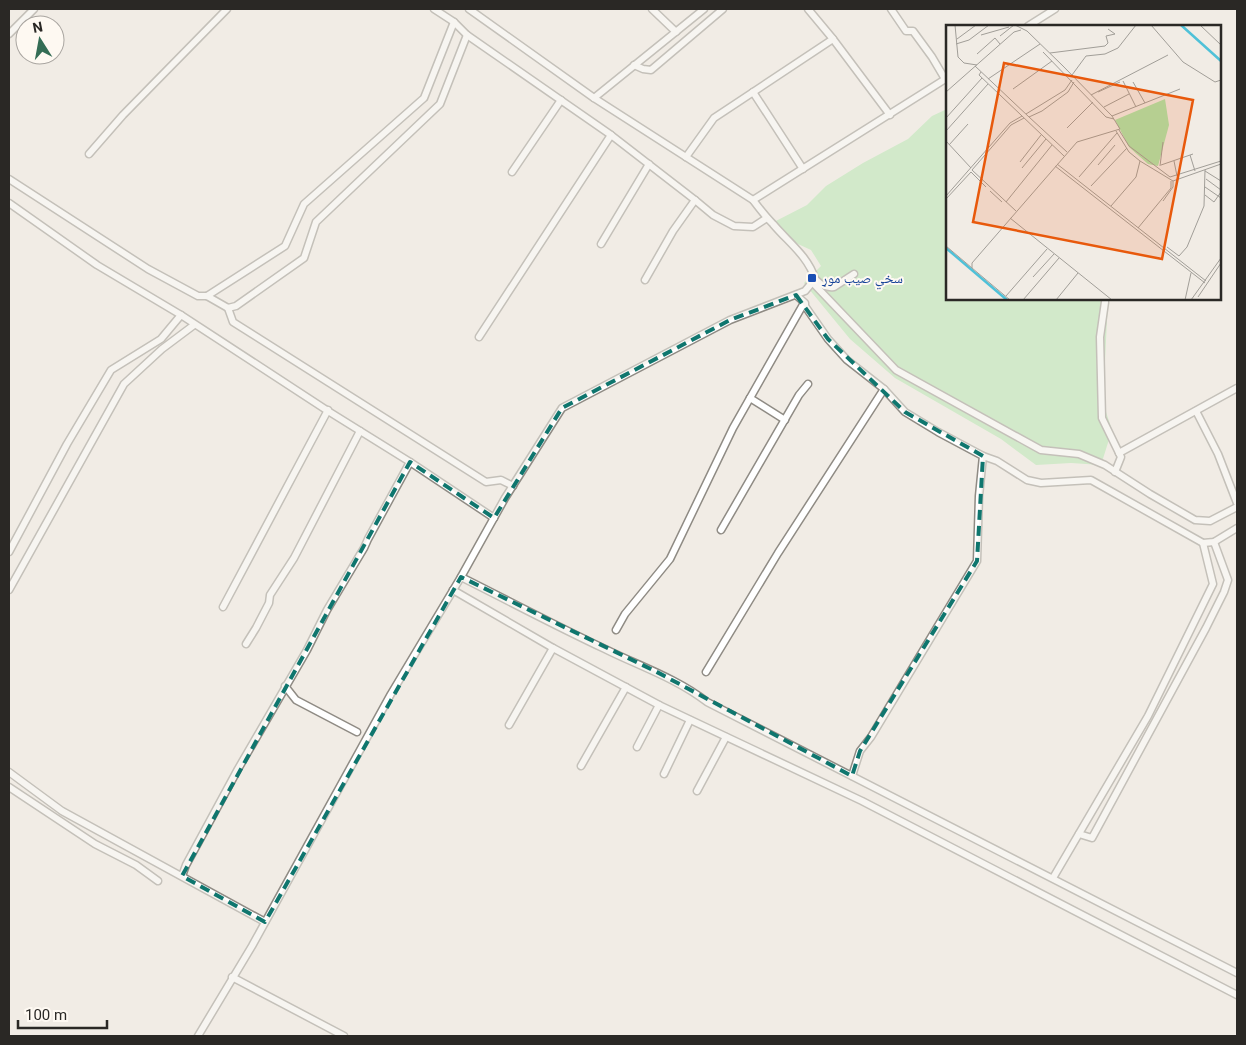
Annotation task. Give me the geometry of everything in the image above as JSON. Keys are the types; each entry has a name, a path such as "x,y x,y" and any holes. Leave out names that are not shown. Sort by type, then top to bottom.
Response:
{"street":[{"path":"9,34 34,9"},
{"path":"88,154 123,115 227,9"},
{"path":"434,9 454,22 466,35 611,135 713,215 734,226 753,228 767,218"},
{"path":"469,9 594,98 753,200 767,218 805,258 812,268 814,280 896,370 1041,450 1079,454 1105,465 1195,520 1210,521 1237,507"},
{"path":"652,9 676,32"},
{"path":"594,98 704,9"},
{"path":"634,65 651,70 723,9"},
{"path":"808,9 890,115"},
{"path":"753,200 946,79 913,31 906,31 891,9"},
{"path":"1030,25 1055,9"},
{"path":"206,296 285,246 304,204 424,98 454,22"},
{"path":"228,308 236,306 304,258 316,222 440,104 466,35"},
{"path":"686,156 714,118 833,39"},
{"path":"753,92 803,169"},
{"path":"512,172 561,100"},
{"path":"479,337 611,135"},
{"path":"601,244 649,164"},
{"path":"9,179 148,269 198,296 206,296 228,308 233,322 477,477 486,482 500,480 513,486"},
{"path":"645,280 673,231 696,200"},
{"path":"9,203 96,265 181,315 494,518"},
{"path":"814,280 831,287 854,274"},
{"path":"198,1036 265,922 391,694 513,486 562,408 730,320 805,291 814,280"},
{"path":"796,294 828,339 851,364 884,389 905,412 983,456 997,461 1027,480 1041,483 1091,480 1203,543 1214,542 1237,528"},
{"path":"1105,302 1100,337 1102,418 1121,457 1115,472"},
{"path":"616,630 626,614 670,559 733,428 804,303"},
{"path":"9,552 67,444 111,370 160,339 181,315"},
{"path":"9,590 124,384 162,349 194,325"},
{"path":"721,530 808,384"},
{"path":"1119,453 1237,388"},
{"path":"706,672 778,553 884,389"},
{"path":"750,398 785,420"},
{"path":"223,607 328,410"},
{"path":"1196,411 1218,454 1237,503"},
{"path":"246,644 269,603 270,595 294,558 360,431"},
{"path":"852,776 860,751 871,737 977,561 979,496 983,456"},
{"path":"182,876 207,826 327,610 364,548 410,462"},
{"path":"1079,834 1092,838 1224,592 1228,580 1214,542"},
{"path":"1053,878 1148,716 1213,584 1203,543"},
{"path":"461,577 606,650 655,671 697,694 707,702 1237,973"},
{"path":"453,590 659,705 862,801 1237,995"},
{"path":"509,725 554,648"},
{"path":"285,686 296,700 357,732"},
{"path":"581,766 626,687"},
{"path":"637,747 659,705"},
{"path":"664,774 690,720"},
{"path":"697,790 726,737"},
{"path":"9,772 62,811 265,922"},
{"path":"9,787 95,844 136,865 158,881"},
{"path":"232,977 344,1036"}],"highlighted area":[{"path":"796,295 828,339 905,412 983,456 977,561 860,751 852,776 655,671 461,577 265,922 182,876 410,462 494,518 562,408 730,320"}],"green space":[{"path":"946,109 946,300 1108,300 1103,403 1112,430 1101,465 1071,463 1036,465 1001,439 895,378 850,339 804,283 821,266 811,250 787,239 772,223 807,205 826,186 863,163 908,139 932,116"}],"place":[{"name":"سخي صیب موړ","path":"812,278"}]}
